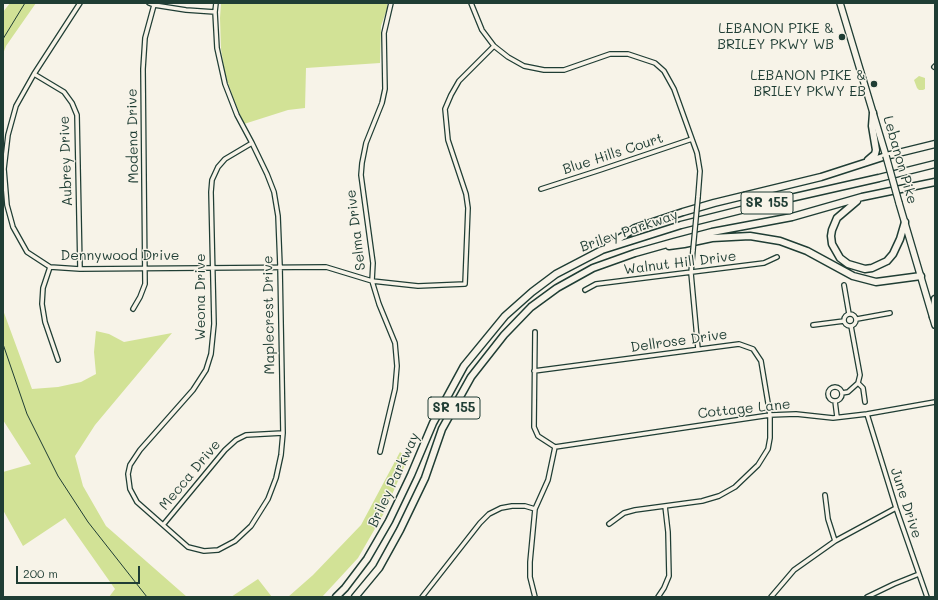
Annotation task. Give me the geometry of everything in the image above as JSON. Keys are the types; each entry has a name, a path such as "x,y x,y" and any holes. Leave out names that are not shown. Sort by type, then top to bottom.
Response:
{"highway":[{"path":"866,162 875,154 876,150 872,126 873,113"},
{"path":"602,250 635,228 676,214 714,203 821,177 886,156 935,144"},
{"name":"Briley Parkway","path":"336,597 345,588 367,559 389,521 411,475 433,423 464,366 505,316 532,292 556,274 602,250 682,225 935,164"},
{"name":"Briley Parkway","path":"355,597 378,568 400,530 425,478 442,429 471,377 504,335 531,307 556,288 593,268 654,247 712,232 792,217 862,197 935,182"},
{"path":"862,197 848,207 837,218 832,230 831,236 835,251 840,258 848,264 872,268 887,261 893,254 900,239 905,222"},
{"path":"654,247 684,244 712,238 750,236 780,241 794,246 807,251 853,276 876,282 921,276"},
{"path":"933,317 935,299"}],"main road":[{"name":"Lebanon Pike","path":"840,3 935,325"}],"street":[{"name":"Dennywood Drive","path":"80,3 34,74 16,106 8,135 4,169 6,205 13,227 27,252 50,267 80,269 280,266 326,267 372,280 418,286 465,284 468,208 466,194 448,140 445,109 459,81 494,46"},
{"path":"149,3 186,10 215,12"},
{"name":"Maplecrest Drive","path":"163,525 188,547 204,551 218,550 235,541 251,526 268,499 276,478 281,454 283,433 278,216 274,192 267,174 237,115 225,84 217,48 216,3"},
{"name":"Selma Drive","path":"380,452 395,389 397,366 395,343 379,304 372,280 373,263 361,182 362,163 366,143 382,104 384,95 384,33 391,3"},
{"path":"471,3 482,30 494,46 508,57 524,66 544,70 564,70 610,54 628,54 655,63 664,71 674,89 692,139 699,164 698,198 691,273 698,350"},
{"name":"Modena Drive","path":"133,309 145,284 143,69 145,38 154,5"},
{"name":"Aubrey Drive","path":"34,74 64,92 72,103 77,115 80,269"},
{"name":"Blue Hills Court","path":"541,189 692,139"},
{"name":"Weona Drive","path":"163,525 137,502 130,488 128,474 130,465 140,450 193,390 206,370 212,354 214,324 212,267 212,180 218,167 225,159 252,143"},
{"name":"Walnut Hill Drive","path":"585,290 596,284 764,263 777,257"},
{"path":"50,267 43,288 42,304 45,322 58,360"},
{"path":"844,285 849,314"},
{"path":"851,326 857,319 890,313"},
{"path":"849,314 854,315 857,319"},
{"path":"844,321 845,316 849,314"},
{"path":"813,325 844,321"},
{"path":"844,321 847,325 851,326"},
{"path":"842,393 848,392 858,383 860,375 851,326"},
{"path":"535,332 534,427 538,436 555,446 548,480 535,509 530,562 530,577 535,597"},
{"name":"Dellrose Drive","path":"534,371 739,344 753,349 761,361 770,415 770,438 768,450 758,466 735,487 719,496 702,501 635,510 624,513 609,524"},
{"path":"858,383 863,388 865,402"},
{"path":"835,401 828,396 830,389 836,387 840,389 842,393"},
{"path":"835,401 840,399 842,393"},
{"path":"835,401 837,417"},
{"name":"Cottage Lane","path":"555,446 770,415 796,414 837,417 867,414 935,402"},
{"name":"June Drive","path":"867,414 896,508 927,597"},
{"name":"Mecca Drive","path":"163,525 224,450 236,440 246,435 283,433"},
{"path":"825,495 828,519 834,541"},
{"path":"422,597 489,514 500,508 512,506 525,506 535,509"},
{"path":"658,597 669,576 668,532 665,506"},
{"path":"771,597 794,570 834,541 896,508"},
{"path":"867,597 919,574"}],"green space":[{"path":"10,3 36,3 6,46 3,54 3,12"},
{"path":"221,3 387,3 387,9 381,26 380,63 306,68 305,108 288,110 244,124 225,74 221,49"},
{"path":"919,76 925,78 925,89 923,90 919,90 917,88 914,80"},
{"path":"3,310 32,389 58,387 81,382 96,374 94,352 96,331 109,334 124,342 172,333 95,425 75,456 83,486 106,526 187,597 109,597 115,589 65,518 23,546 3,510 3,472 31,464 3,420"},
{"path":"400,452 408,458 384,513 358,558 322,597 288,597 313,575 361,525"},
{"path":"258,579 272,597 231,597"}],"railway":[{"path":"3,39 25,3"},
{"path":"3,344 27,414 58,476 88,522 147,597"}],"place":[{"name":"LEBANON PIKE & BRILEY PKWY WB","path":"842,37"},
{"name":"LEBANON PIKE & BRILEY PKWY EB","path":"874,84"}]}
